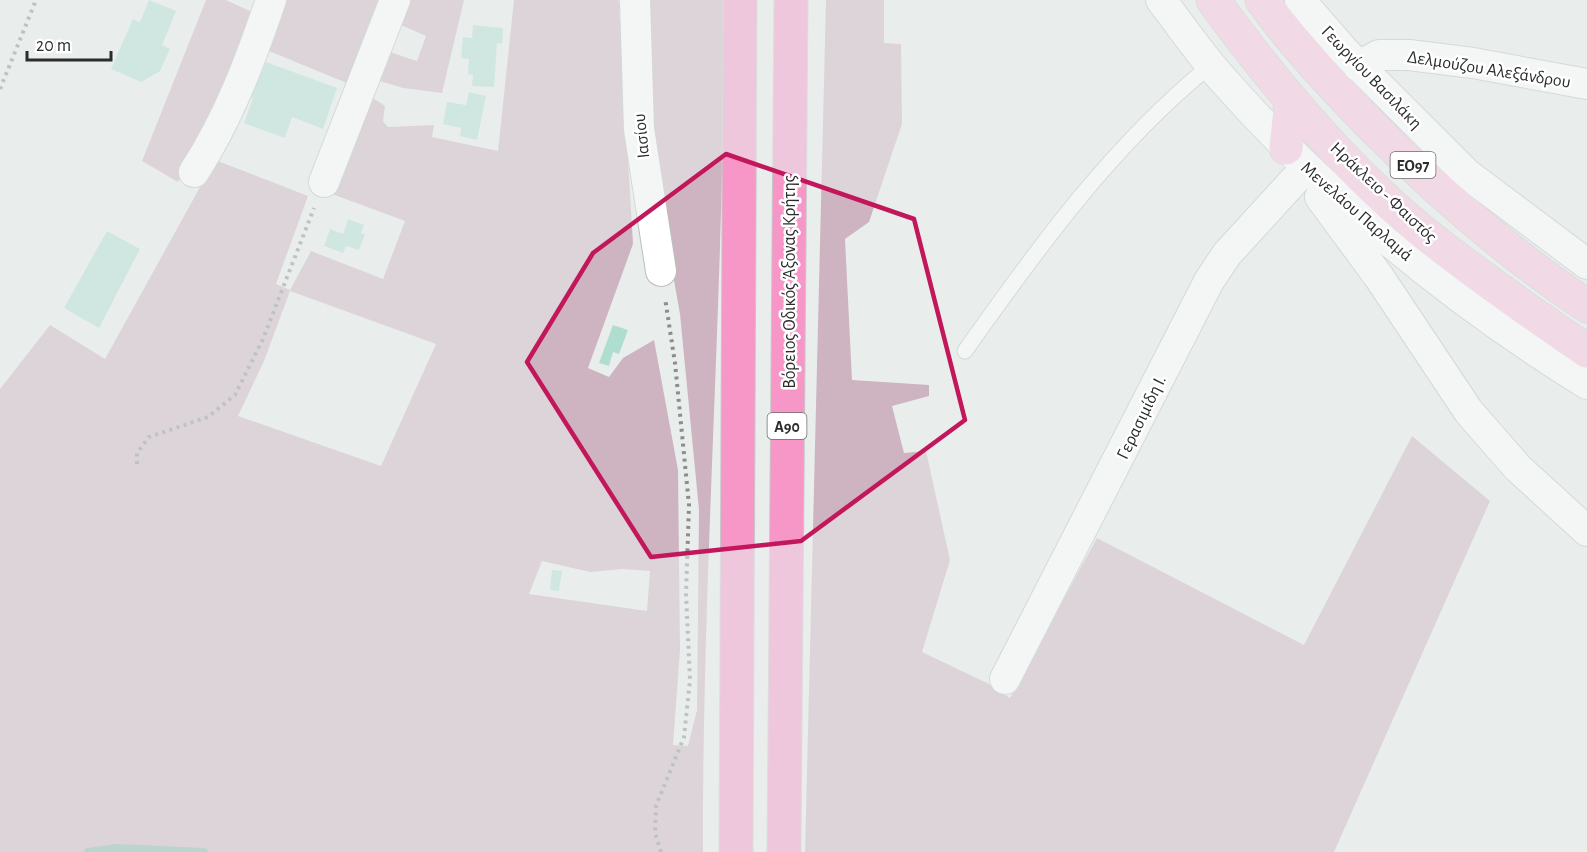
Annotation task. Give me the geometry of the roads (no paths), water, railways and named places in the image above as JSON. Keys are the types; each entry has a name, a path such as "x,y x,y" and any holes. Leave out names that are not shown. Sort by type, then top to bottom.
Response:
{"highway":[{"path":"736,852 740,0"},
{"name":"Βόρειος Οδικός Άξονας Κρήτης","path":"784,852 791,0"}],"main road":[{"name":"Ηράκλειο - Φαιστός","path":"1213,0 1291,101 1344,158 1423,231 1509,299 1587,351"},
{"name":"ΕΟ97","path":"1262,0 1334,88 1457,208 1552,283 1587,306"},
{"path":"1291,101 1294,160"}],"street":[{"path":"194,172 218,135 233,104 272,0"},
{"path":"324,182 395,0"},
{"name":"Ιασίου","path":"635,0 639,129 661,271"},
{"name":"Μενελάου Παρλαμά","path":"1161,0 1211,66 1294,160 1473,309 1587,384"},
{"name":"Γεωργίου Βασιλάκη","path":"1300,0 1358,66 1467,174 1587,264"},
{"name":"Δελμούζου Αλεξάνδρου","path":"1358,66 1379,55 1409,55 1473,63 1587,84"},
{"path":"1294,160 1379,277 1469,412 1518,468 1587,531"},
{"name":"Γερασιμίδη Ι.","path":"1005,680 1209,281 1294,160"}],"lane":[{"path":"965,351 1012,284 1097,178 1181,90 1211,66"}],"waterway":[{"path":"88,852 117,848 204,852"}]}
